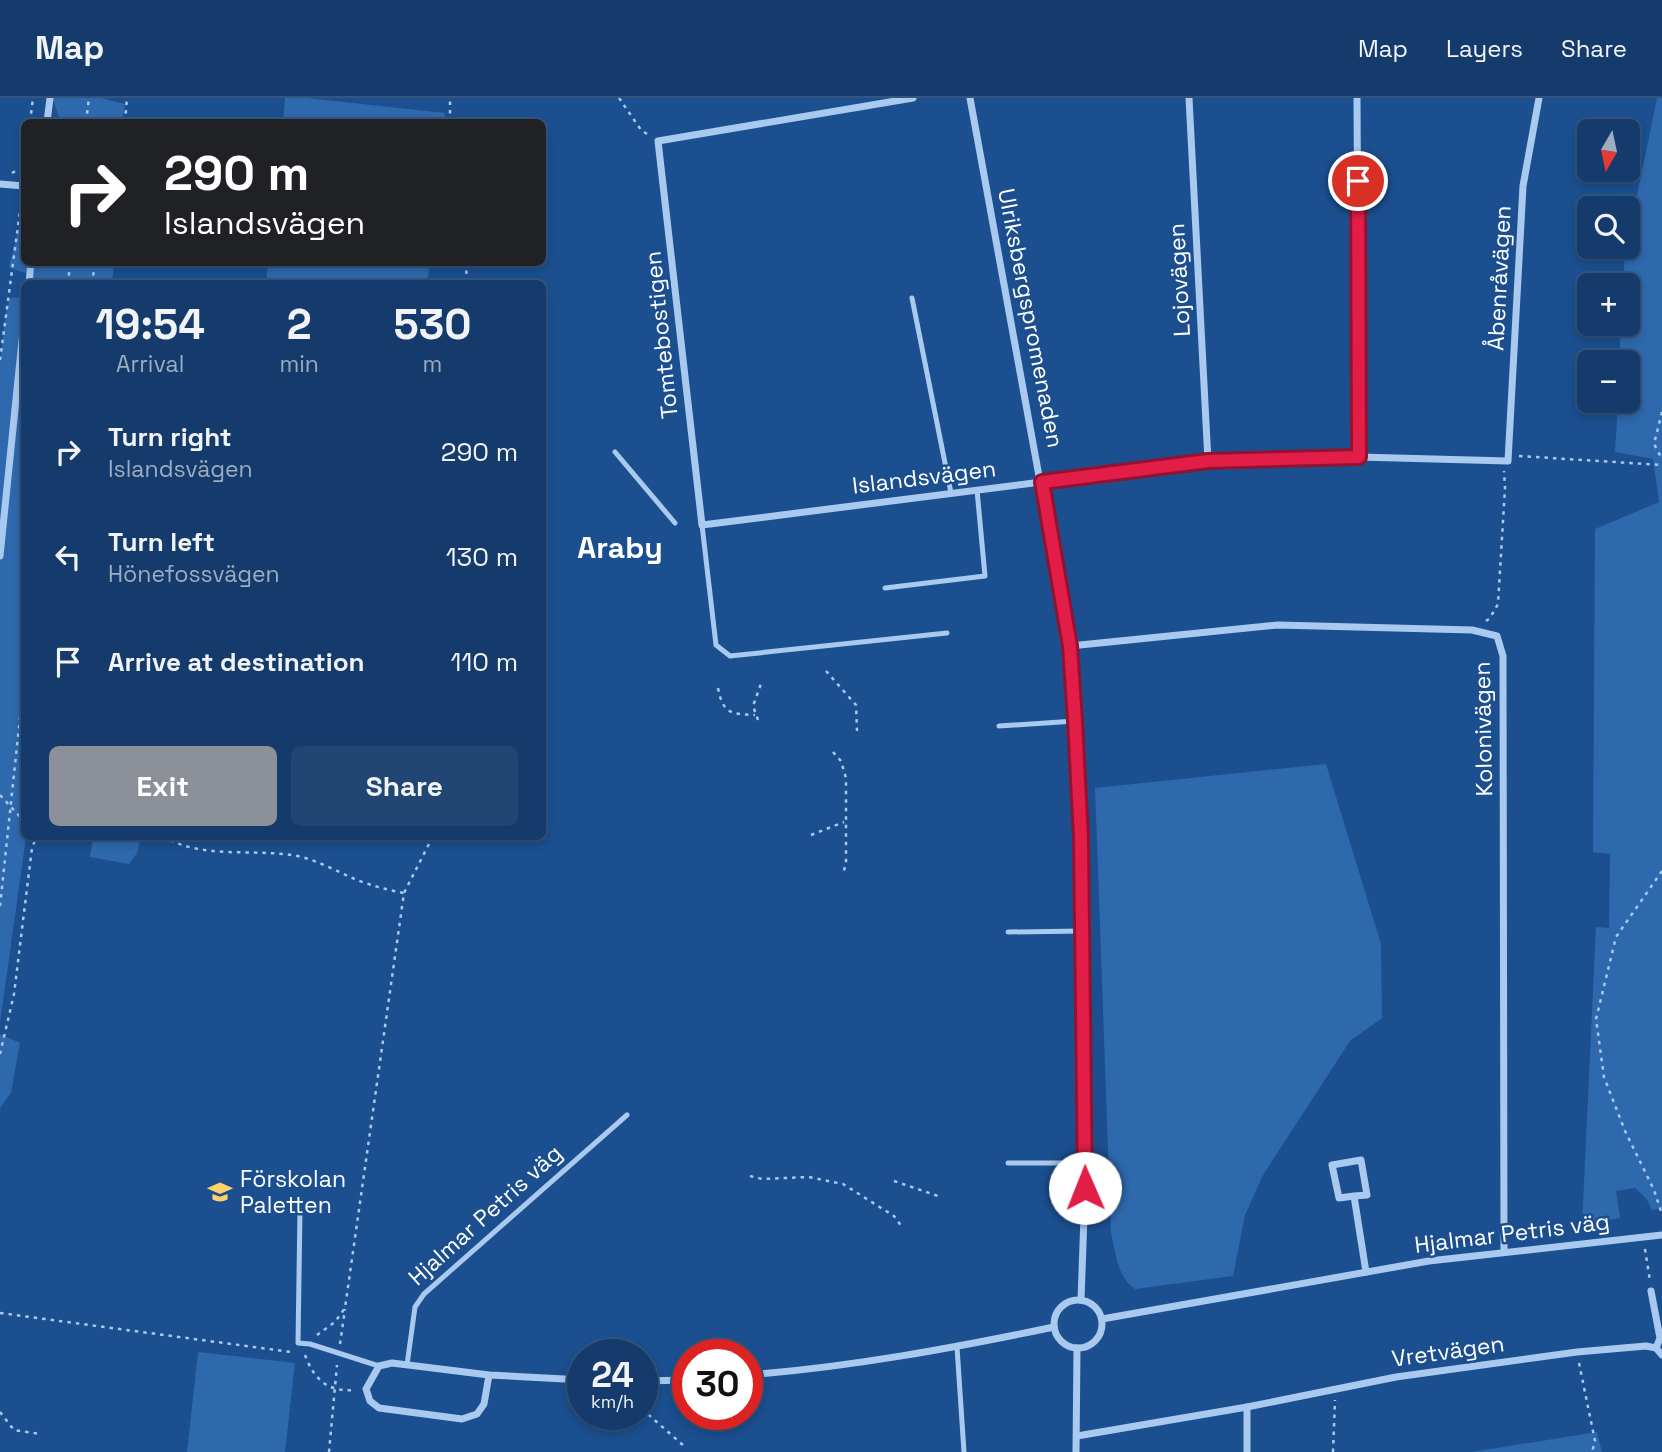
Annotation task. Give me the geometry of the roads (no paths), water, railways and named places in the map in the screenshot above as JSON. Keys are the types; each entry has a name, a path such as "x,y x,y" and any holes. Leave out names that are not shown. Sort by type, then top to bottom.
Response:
{"street":[{"path":"47,119 50,98"},
{"name":"Tomtebostigen","path":"702,525 658,141 913,98"},
{"name":"Ulriksbergspromenaden","path":"970,98 1070,646 1082,930 1085,1163 1081,1300"},
{"name":"Lojovägen","path":"1189,98 1208,461"},
{"path":"1357,98 1359,457"},
{"name":"Åbenråvägen","path":"1506,459 1523,186 1539,98"},
{"path":"0,184 21,186"},
{"path":"0,556 21,350"},
{"name":"Islandsvägen","path":"702,525 1208,461 1359,457 1506,459"},
{"name":"Kolonivägen","path":"1070,646 1278,625 1472,630 1497,636 1503,656 1504,1252"},
{"path":"1361,1160 1367,1195 1354,1196 1339,1198 1332,1166 1361,1160"},
{"path":"1354,1196 1366,1272"},
{"name":"Hjalmar Petris väg","path":"1102,1319 1429,1261 1662,1235"},
{"name":"Vretvägen","path":"1077,1436 1247,1407 1408,1375 1577,1352 1646,1346 1659,1352 1660,1338 1651,1291"},
{"path":"1081,1300 1094,1306 1102,1319 1097,1339 1077,1348 1070,1347 1059,1339 1054,1326 1057,1313 1062,1307 1081,1300"},
{"path":"763,1374 802,1371 957,1348 1054,1326"},
{"path":"1076,1452 1077,1348"},
{"path":"489,1375 484,1404 477,1415 462,1419 379,1408 370,1401 366,1389 370,1377 379,1366 391,1363 489,1375 567,1379"},
{"path":"1247,1407 1247,1452"}],"lane":[{"path":"912,298 951,494"},
{"path":"615,452 675,523"},
{"path":"885,588 985,576 977,490"},
{"path":"702,525 716,645 730,656 947,633"},
{"path":"999,726 1075,721"},
{"path":"1008,932 1082,930"},
{"name":"Hjalmar Petris väg","path":"407,1365 415,1307 424,1294 626,1115"},
{"path":"1008,1163 1085,1163"},
{"path":"300,1210 298,1343 310,1344 379,1366"},
{"path":"957,1348 964,1452"}],"place":[{"name":"Förskolan Paletten","path":"220,1192"}],"district":[{"name":"Araby","path":"620,547"}]}
